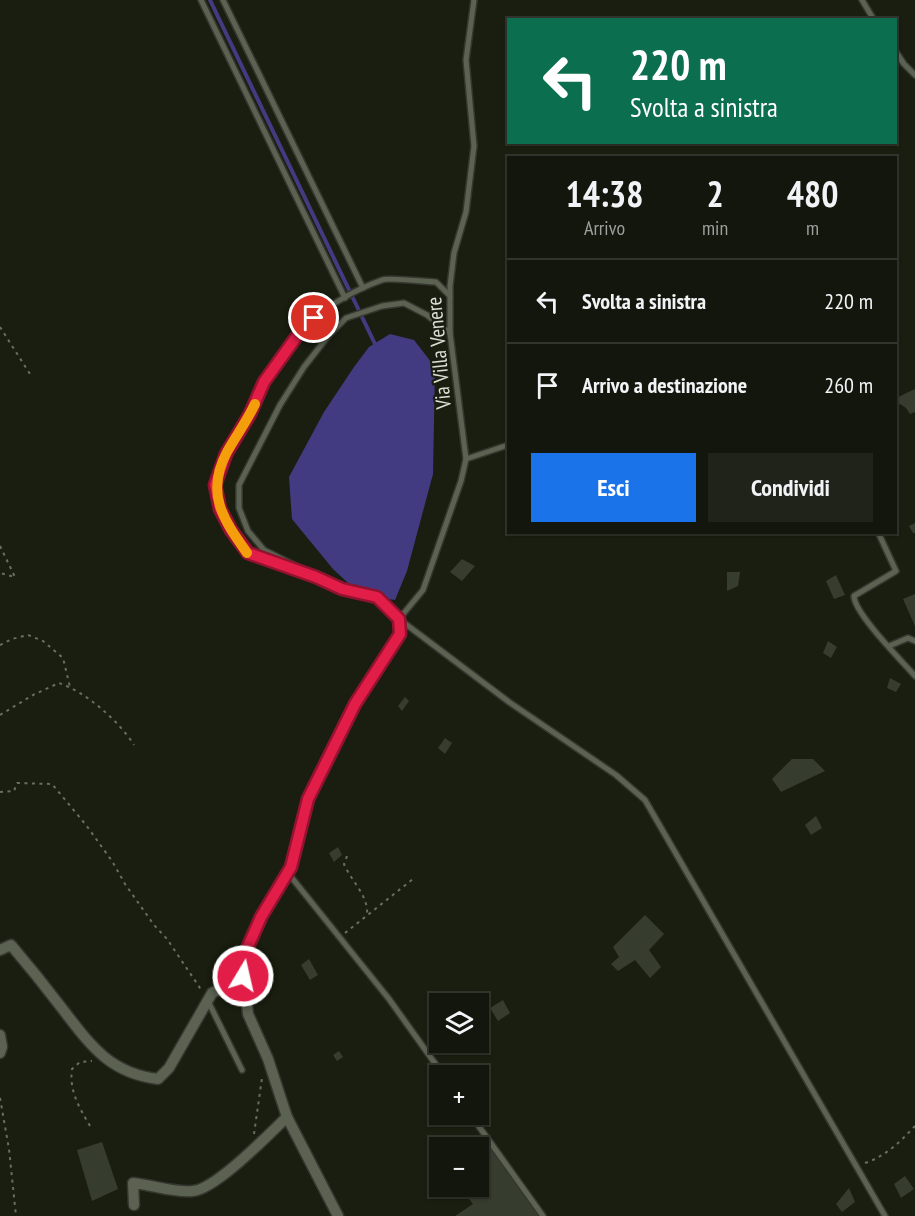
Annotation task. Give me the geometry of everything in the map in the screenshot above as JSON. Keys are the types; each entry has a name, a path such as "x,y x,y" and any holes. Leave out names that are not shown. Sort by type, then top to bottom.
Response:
{"street":[{"path":"337,1215 287,1117 268,1059 248,1014 242,960 261,917 288,873 308,799 355,704 400,634 399,619"},
{"path":"0,950 11,945 103,1058 128,1072 158,1079 169,1068 210,996 243,976"},
{"path":"0,1035 2,1047 0,1053"},
{"path":"135,1205 133,1183 184,1192 197,1191 233,1166 287,1117"}],"lane":[{"path":"201,0 346,298"},
{"path":"223,0 363,288"},
{"name":"Via Villa Venere","path":"399,619 423,590 461,481 466,459 450,333 450,296 454,253 466,212 474,146 466,60 474,0"},
{"path":"862,0 873,18"},
{"path":"897,54 915,75"},
{"path":"316,577 248,553 231,530 220,509 215,485 226,454 250,414 264,382 302,329 314,318 363,288 385,278 411,282 436,282 450,296"},
{"path":"450,333 428,315 404,303 382,306 346,318 329,334 303,367 280,405 239,485 239,508 248,531 264,550 316,577 342,589 377,597 399,619 510,702 616,775 645,800 885,1216"},
{"path":"466,459 507,445"},
{"path":"879,534 896,571 854,596 854,603 915,676"},
{"path":"888,646 908,638 915,641"},
{"path":"288,873 417,1036 437,1065"},
{"path":"210,996 242,1070"},
{"path":"478,1125 543,1216"}],"path":[{"path":"0,327 30,374"},
{"path":"0,546 15,577 0,573"},
{"path":"0,645 28,635 43,641 63,658 70,687"},
{"path":"0,715 59,683 70,687 112,718 125,730 134,745"},
{"path":"0,792 14,791 17,783 52,784 86,825 132,894 167,939 200,988 210,996"},
{"path":"347,856 344,864 365,900 368,907 367,915"},
{"path":"340,937 413,879"},
{"path":"90,1126 73,1091 72,1069 80,1062 103,1058"},
{"path":"253,1136 258,1115 262,1073"},
{"path":"0,1098 9,1149 16,1216"},
{"path":"856,1166 881,1157 915,1126"}],"shaded area":[{"path":"390,334 414,340 435,367 433,474 407,571 395,600 361,595 333,569 292,519 289,477 324,412 354,367 369,347"}],"building":[{"path":"915,389 915,412 910,414 900,404 897,406 897,398"},
{"path":"915,523 915,533 913,533 909,526"},
{"path":"462,559 475,566 462,581 450,572"},
{"path":"727,572 740,572 738,586 727,591"},
{"path":"836,575 845,595 834,599 826,581"},
{"path":"915,594 915,626 903,599"},
{"path":"828,641 837,647 831,658 823,653"},
{"path":"890,678 901,684 896,692 887,688"},
{"path":"405,697 409,701 402,711 398,706"},
{"path":"445,738 452,743 445,754 438,748"},
{"path":"792,759 813,759 825,771 781,792 772,779"},
{"path":"816,816 822,828 811,835 805,825"},
{"path":"338,847 342,855 334,862 329,853"},
{"path":"645,915 664,934 649,950 661,967 650,978 635,960 618,971 611,964 619,957 613,947"},
{"path":"309,959 318,975 310,980 301,965"},
{"path":"503,1000 510,1013 498,1021 490,1008"},
{"path":"339,1051 343,1057 337,1061 333,1055"},
{"path":"489,1141 543,1216 455,1216 473,1204 468,1197 489,1197"},
{"path":"102,1142 118,1189 92,1201 77,1150"},
{"path":"905,1176 914,1189 901,1198 894,1184"},
{"path":"849,1188 855,1202 842,1212 836,1204"}],"waterway":[{"path":"210,0 375,344"}],"slow traffic":[{"path":"247,553 220,509 215,485 226,454 255,404"}],"route":[{"path":"243,976 242,960 261,917 291,867 308,799 355,704 400,634 399,619 377,597 342,589 316,577 248,553 231,530 220,509 215,485 226,454 250,414 264,382 302,329 314,318"}]}
